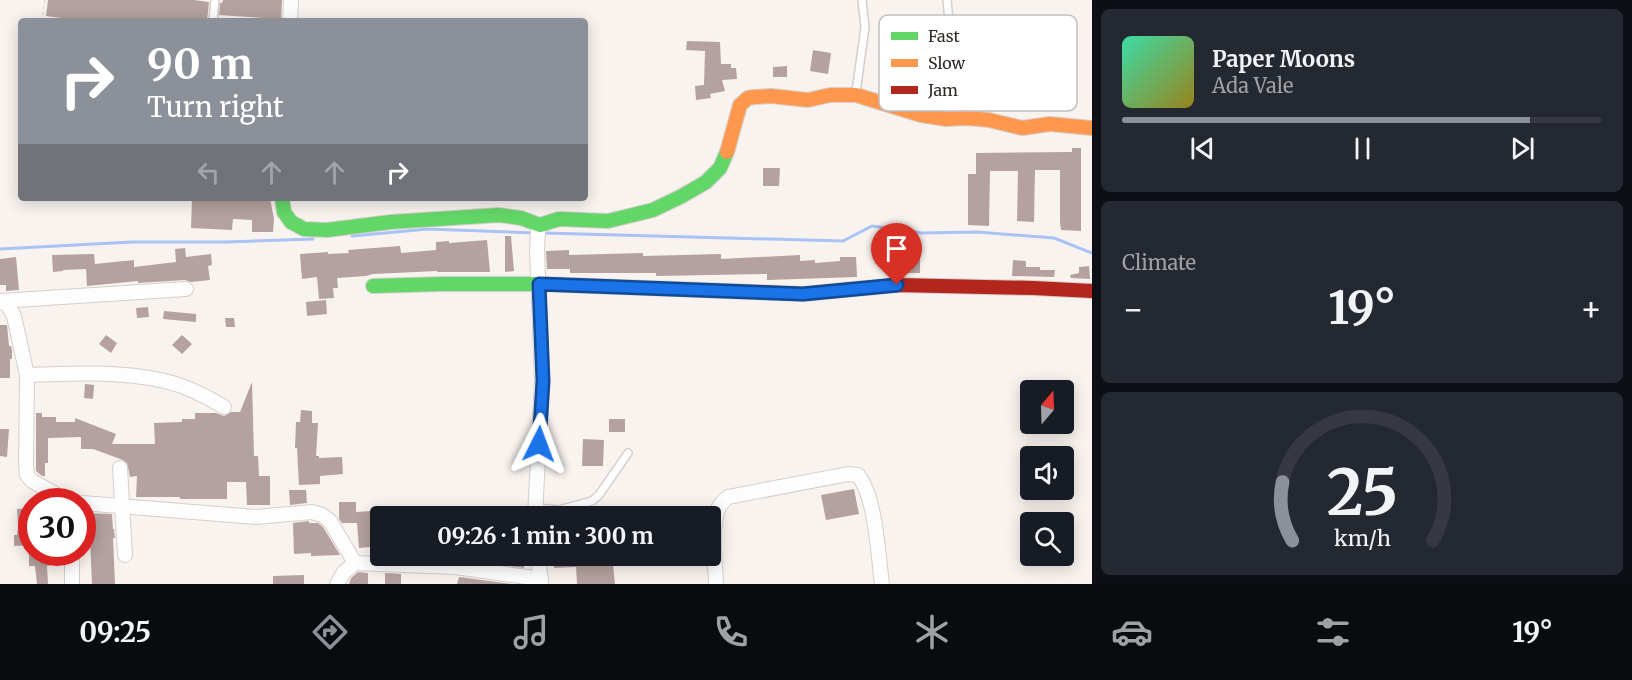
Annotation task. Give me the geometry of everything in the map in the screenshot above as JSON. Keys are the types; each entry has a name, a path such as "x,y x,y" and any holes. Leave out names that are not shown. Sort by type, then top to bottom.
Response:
{"street":[{"path":"290,18 291,0"},
{"path":"539,228 559,219 608,221 653,210 706,182 720,168 728,150 740,105 748,98 771,96 808,100 830,94 856,95 879,102"},
{"path":"908,111 945,119 989,120 1006,126 1022,128 1050,124 1092,128"},
{"path":"282,201 284,212 291,222 304,228 327,230 391,222 499,215 521,218 539,228"},
{"path":"535,506 543,381 537,251 539,228"},
{"path":"373,286 539,284 803,294 897,285 1092,291"},
{"path":"0,301 186,289"},
{"path":"0,301 7,304 14,316 27,375 27,475 32,481 45,488"},
{"path":"27,375 105,374 166,381 205,396 225,407"},
{"path":"120,468 125,555"},
{"path":"716,584 714,551 717,510 722,501 729,497 848,474 858,475 865,484 882,584"},
{"path":"96,504 256,517 312,512 330,521 355,563"},
{"path":"337,584 344,572 355,563 455,567 541,582 539,566"},
{"path":"72,566 72,584"}],"lane":[{"path":"213,18 215,0"},
{"path":"856,95 865,27 862,0"},
{"path":"947,0 948,15"},
{"path":"957,111 958,118"},
{"path":"574,506 592,501 599,495 628,453"}],"path":[{"path":"42,18 45,0"}],"building":[{"path":"48,0 194,0 209,2 207,18 62,18 46,16"},
{"path":"223,0 282,0 281,18 219,15 220,3"},
{"path":"687,41 720,42 721,64 731,64 731,68 736,68 737,79 722,80 725,91 710,94 711,98 696,100 695,86 704,85 705,51 686,50"},
{"path":"813,50 831,53 828,74 810,71"},
{"path":"787,66 787,77 773,77 773,67"},
{"path":"1072,148 1081,148 1081,231 1061,230 1060,170 1035,170 1034,222 1017,221 1018,171 990,171 989,226 968,225 968,174 976,174 976,153 1072,152"},
{"path":"763,168 780,168 779,186 763,186"},
{"path":"192,201 271,201 274,219 273,232 252,232 252,220 233,219 232,230 191,228"},
{"path":"505,236 511,236 514,271 505,272"},
{"path":"487,240 490,272 437,271 337,278 338,288 333,288 334,298 319,299 317,277 302,279 300,254 349,253 348,250 400,246 401,253 436,250 436,242"},
{"path":"185,248 186,257 211,254 212,265 208,266 210,280 138,283 138,281 87,286 86,269 53,272 52,255 94,254 95,264 134,260 134,267 176,262 175,249"},
{"path":"569,250 569,255 721,254 721,259 800,255 800,261 815,260 815,263 840,261 840,257 856,257 857,277 767,280 767,274 656,276 656,273 570,273 570,269 547,269 546,251"},
{"path":"909,256 920,256 920,273 908,273"},
{"path":"16,257 19,290 6,291 6,285 0,285 0,259"},
{"path":"1013,260 1026,261 1026,267 1055,270 1054,277 1012,276"},
{"path":"1089,266 1090,279 1071,278 1070,275 1079,273 1079,267"},
{"path":"326,300 327,314 307,316 306,302"},
{"path":"148,307 149,317 137,318 136,308"},
{"path":"164,311 196,314 196,322 163,319"},
{"path":"225,318 234,318 235,327 226,327"},
{"path":"0,325 7,325 9,346 12,351 10,378 0,378"},
{"path":"106,335 117,343 111,353 99,344"},
{"path":"182,335 192,344 182,354 172,345"},
{"path":"252,382 254,456 258,456 259,476 270,476 270,505 247,505 246,482 227,482 227,499 136,497 137,476 130,477 127,463 93,449 81,449 81,437 48,438 48,463 45,463 45,476 36,471 36,413 42,413 42,417 56,417 56,422 75,422 75,418 116,434 112,444 155,444 154,423 195,419 195,413 216,413 224,416 231,412 240,412"},
{"path":"85,384 94,385 93,399 84,398"},
{"path":"301,410 312,411 312,423 318,423 316,456 319,458 342,457 343,474 320,476 320,484 299,485 297,448 295,448 296,422 300,422"},
{"path":"609,419 625,419 625,432 609,432"},
{"path":"0,429 9,429 7,457 0,456"},
{"path":"583,439 604,440 603,466 582,466"},
{"path":"854,489 859,514 826,520 821,495"},
{"path":"289,490 306,490 307,503 290,505"},
{"path":"339,502 356,502 356,512 370,511 370,547 359,548 357,523 342,523 339,519"},
{"path":"96,513 112,514 115,538 113,538 115,584 92,584 91,566 96,566"},
{"path":"309,521 309,523 318,523 323,527 340,555 294,554 293,523"},
{"path":"18,527 18,546 14,546 14,535 17,535"},
{"path":"35,566 47,566 48,584 37,584"},
{"path":"554,566 613,566 615,584 577,584 576,567 554,568"},
{"path":"358,572 368,573 368,584 349,584 351,578"},
{"path":"385,573 401,574 401,584 385,584"},
{"path":"304,575 304,584 273,584 273,576"},
{"path":"459,577 512,584 457,584"}],"waterway":[{"path":"544,233 843,241 872,226 922,233 977,232 1054,238 1092,253"},
{"path":"352,236 428,229 534,233"},
{"path":"0,249 132,242 313,239"}],"traffic: fast":[{"path":"282,201 284,212 291,222 304,229 327,230 391,222 499,215 521,218 540,225 559,219 608,221 653,210 682,196 706,182 720,168 727,152"},
{"path":"373,286 539,284 754,292"}],"traffic: slow":[{"path":"727,152 740,105 748,98 771,96 808,100 830,95 856,95 879,102"},
{"path":"908,111 946,119 989,120 1022,128 1050,124 1092,128"}],"traffic: jam":[{"path":"754,292 803,294 897,285 1092,291"}],"route":[{"path":"539,444 543,381 539,284 803,294 897,285"}]}
